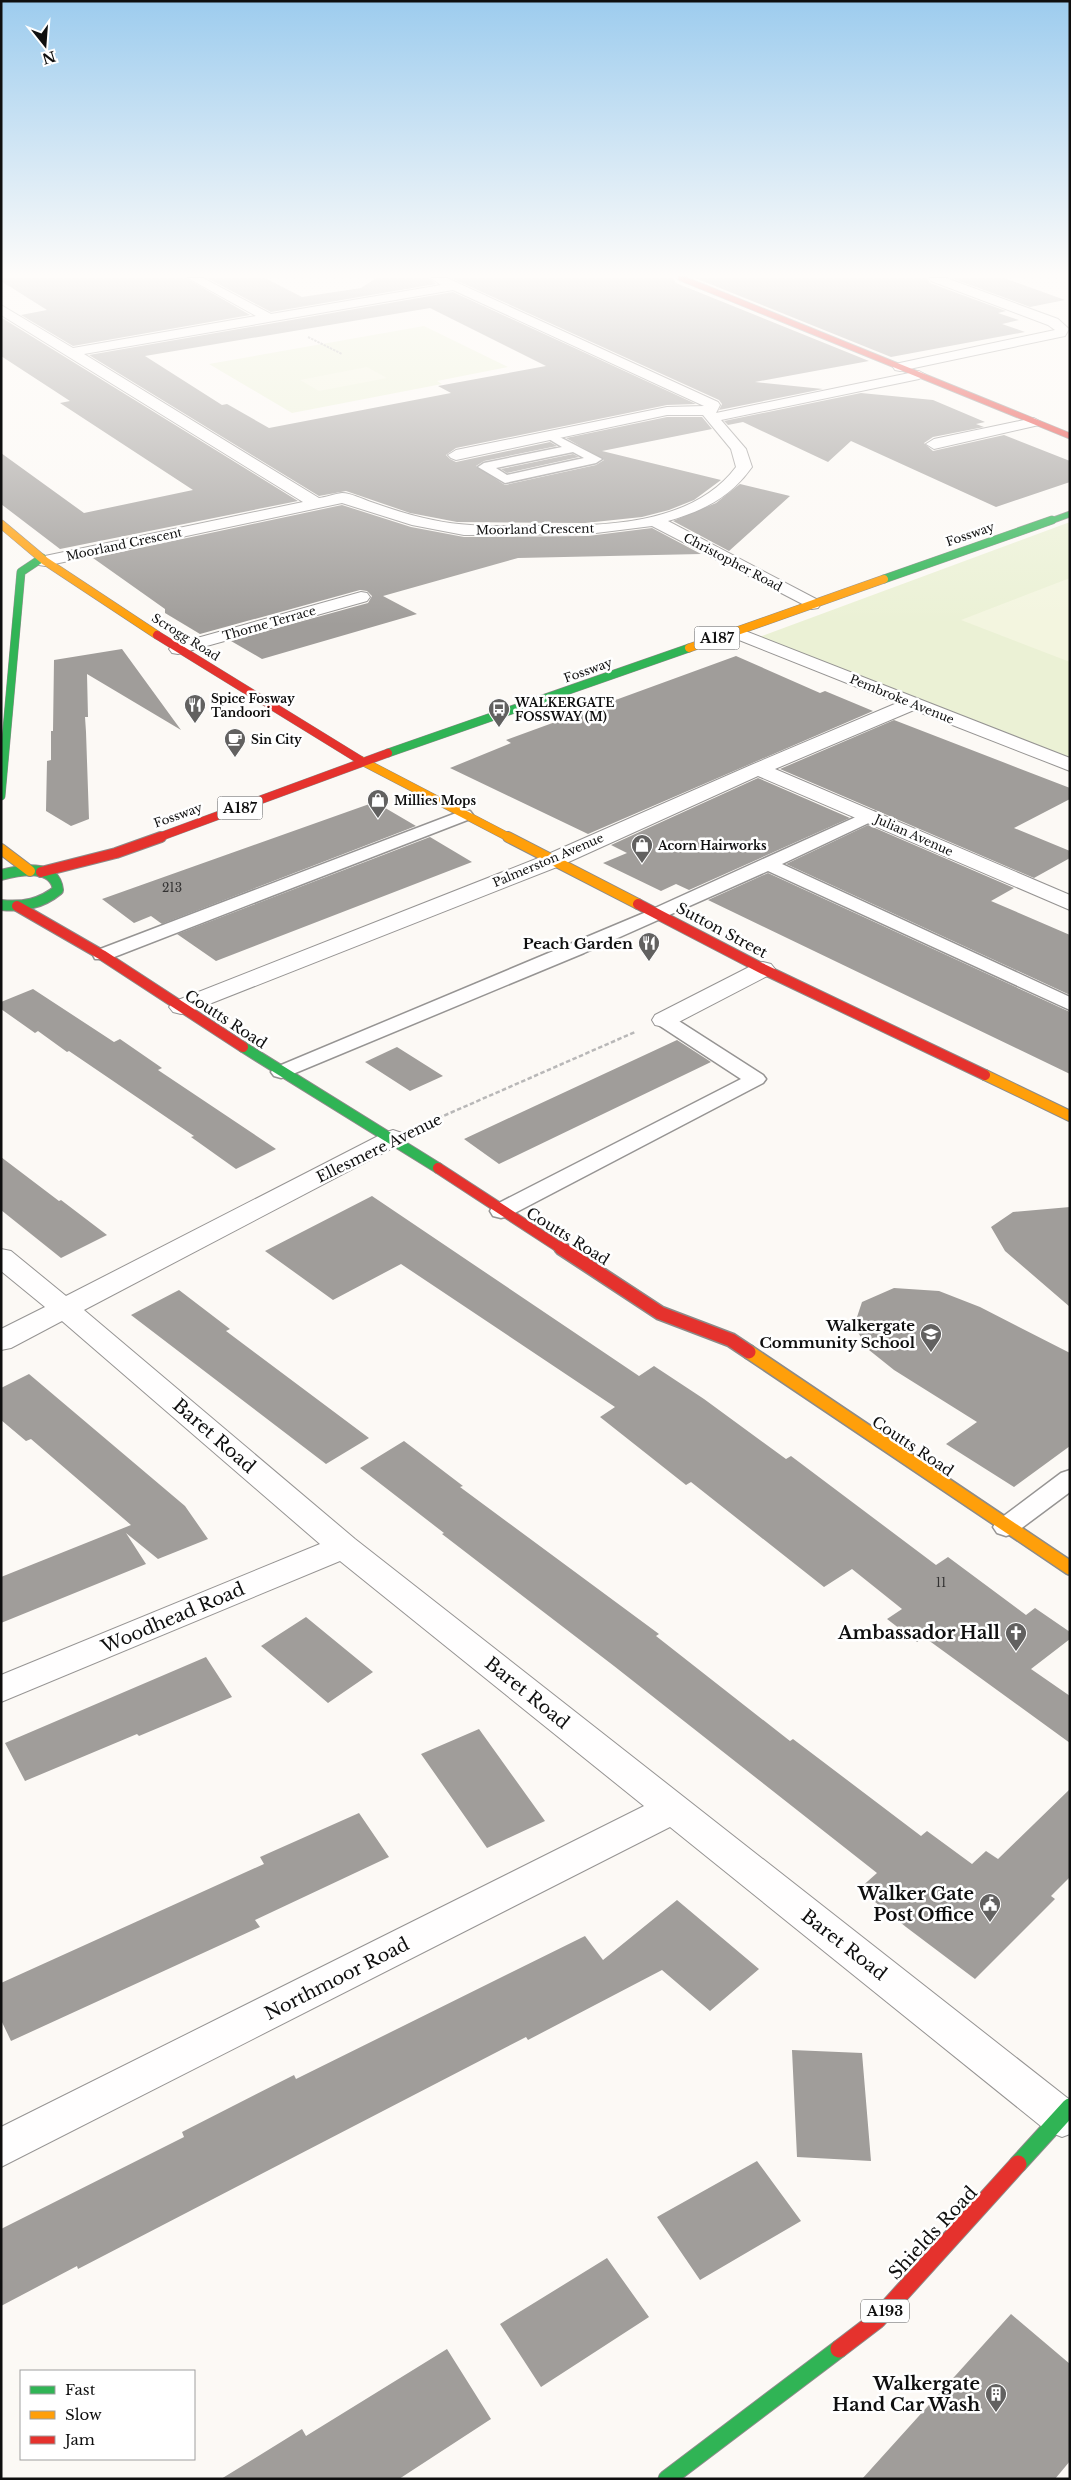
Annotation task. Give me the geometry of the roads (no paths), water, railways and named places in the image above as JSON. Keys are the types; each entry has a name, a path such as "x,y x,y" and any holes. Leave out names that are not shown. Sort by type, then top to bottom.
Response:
{"street":[{"path":"139,394 316,503"},
{"path":"689,394 713,405 710,415"},
{"path":"456,455 667,411 710,415 821,394"},
{"path":"965,394 1070,436"},
{"name":"Moorland Crescent","path":"43,560 343,498 386,512 463,530 578,530 655,521 695,507 720,493 744,467 742,453 738,446 710,415"},
{"path":"934,444 1034,422"},
{"name":"Fossway","path":"1,875 36,871 116,853 364,762 1070,514"},
{"name":"Christopher Road","path":"655,521 812,604"},
{"name":"Scrogg Road","path":"1,524 43,560 178,649 364,762"},
{"path":"1,796 21,572 43,560"},
{"name":"Thorne Terrace","path":"178,649 361,598"},
{"name":"Pembroke Avenue","path":"734,632 1070,765"},
{"name":"Palmerston Avenue","path":"181,1008 554,860 758,769 912,704"},
{"name":"Sutton Street","path":"364,762 763,969 1070,1116"},
{"name":"Julian Avenue","path":"758,769 1070,903"},
{"path":"1,849 36,871 56,879 58,899"},
{"name":"Fossway","path":"2,906 17,906 58,899 116,853"},
{"name":"Coutts Road","path":"17,906 58,899 102,955 181,1008 280,1072 393,1138 501,1211 660,1313 730,1340 1006,1527 1070,1568"},
{"path":"664,1020 763,969"},
{"name":"Ellesmere Avenue","path":"1,1341 393,1138"},
{"name":"Baret Road","path":"1,1257 64,1308 344,1547 672,1809 1066,2113"},
{"name":"Woodhead Road","path":"1,1689 344,1547"},
{"name":"Northmoor Road","path":"1,2148 672,1809"},
{"name":"Shields Road","path":"667,2479 877,2320 1066,2113"}],"lane":[{"path":"550,436 574,448 596,460 505,479 484,467 574,448"},
{"path":"102,955 464,815"},
{"path":"280,1072 659,914 770,864 869,816"},
{"path":"770,864 1070,1004"},
{"path":"501,1211 756,1078 664,1020"},
{"path":"1006,1527 1070,1479"}],"place":[{"name":"Spice Fosway Tandoori","path":"195,724"},
{"name":"WALKERGATE FOSSWAY (M)","path":"499,728"},
{"name":"Sin City","path":"235,758"},
{"name":"Millies Mops","path":"378,819"},
{"name":"Acorn Hairworks","path":"642,864"},
{"name":"Peach Garden","path":"649,962"},
{"name":"Walkergate Community School","path":"931,1353"},
{"name":"Ambassador Hall","path":"1016,1652"},
{"name":"Walker Gate Post Office","path":"990,1923"},
{"name":"Walkergate Hand Car Wash","path":"996,2413"}]}
